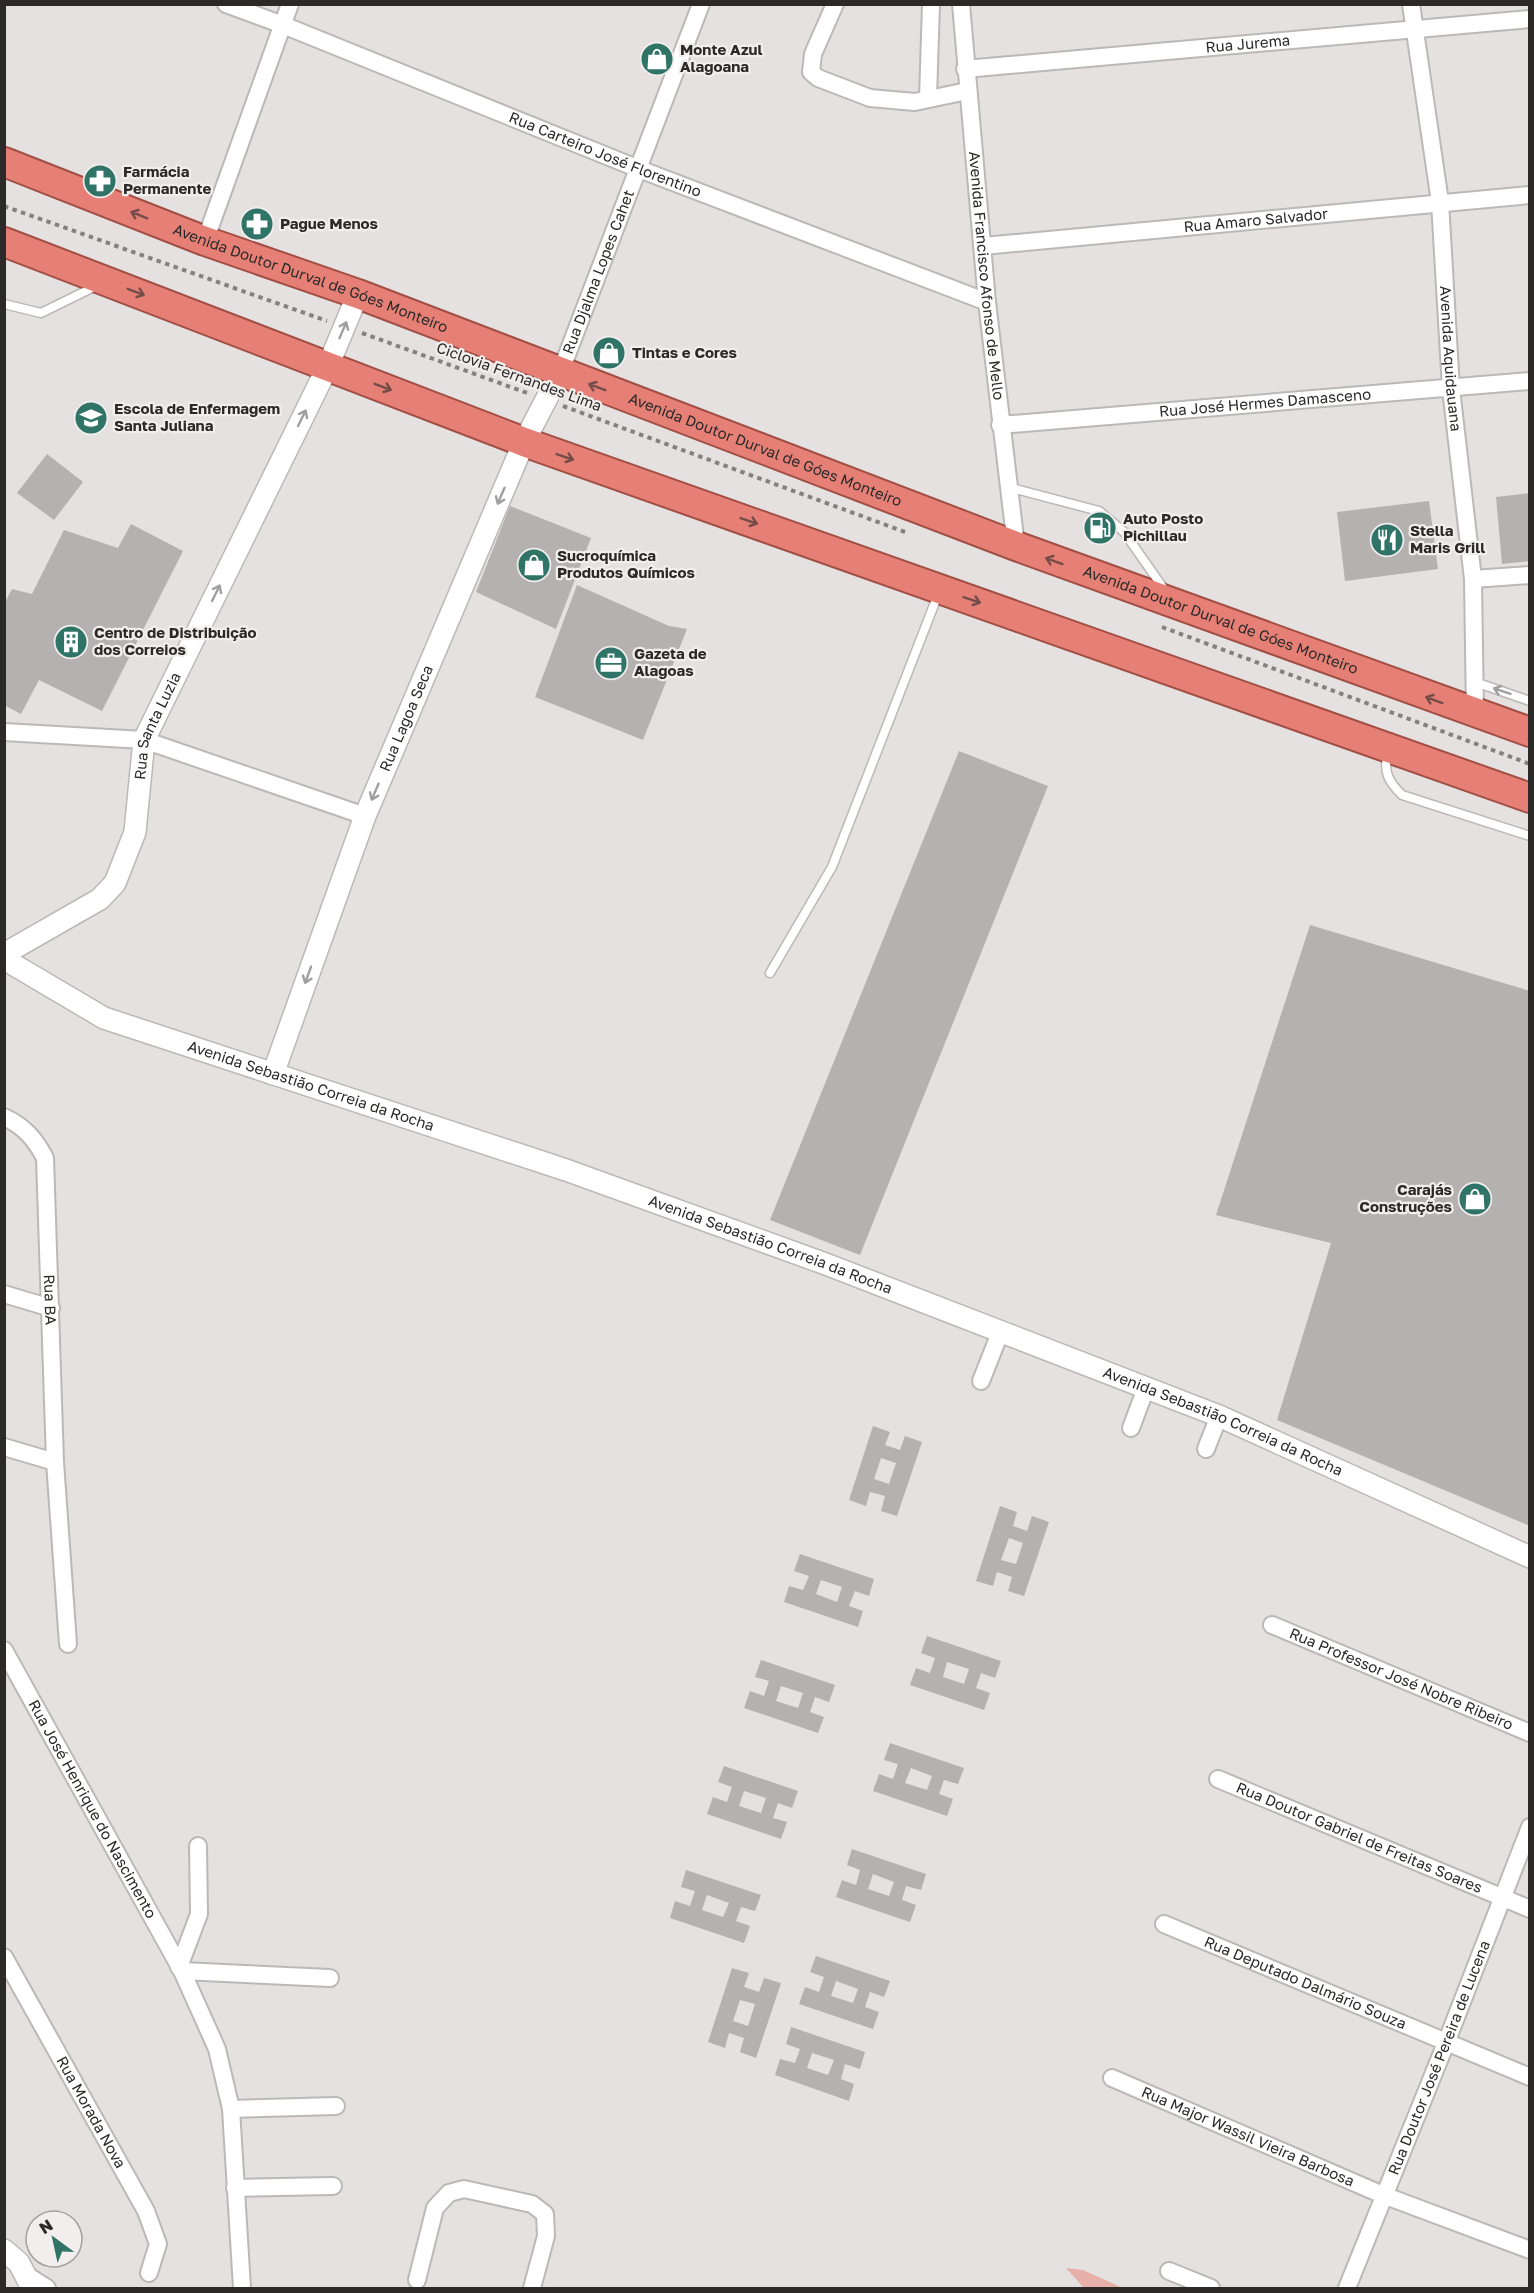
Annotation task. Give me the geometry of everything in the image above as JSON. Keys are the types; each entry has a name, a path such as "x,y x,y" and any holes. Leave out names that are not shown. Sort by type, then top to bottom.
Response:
{"highway":[{"name":"Avenida Doutor Durval de Góes Monteiro","path":"4,162 205,241 358,294 1016,546 1167,615 1530,732"},
{"path":"4,242 524,442 1530,798"}],"street":[{"name":"Rua Carteiro José Florentino","path":"226,4 639,169 987,302"},
{"path":"205,241 290,4"},
{"name":"Rua Djalma Lopes Cahet","path":"560,373 701,4"},
{"path":"836,4 813,54 812,72 818,78 870,98 915,102 968,91"},
{"path":"928,99 931,4"},
{"name":"Avenida Francisco Afonso de Mello","path":"961,4 987,302 1016,546"},
{"name":"Avenida Aquidauana","path":"1411,4 1440,202 1451,389 1473,579 1475,715"},
{"name":"Rua Jurema","path":"965,69 1415,31 1530,19"},
{"name":"Rua Amaro Salvador","path":"983,246 1530,195"},
{"name":"Rua Santa Luzia","path":"4,954 100,899 115,883 135,832 144,740 328,366 358,294"},
{"name":"Rua Lagoa Seca","path":"273,1074 365,816 524,442 560,373"},
{"name":"Rua José Hermes Damasceno","path":"1000,425 1530,381"},
{"path":"1473,579 1530,574"},
{"path":"4,732 144,740 365,816"},
{"name":"Avenida Sebastião Correia da Rocha","path":"4,959 104,1018 566,1170 823,1263 1219,1416 1473,1534 1530,1557"},
{"name":"Rua BA","path":"4,1117 18,1123 36,1140 45,1158 55,1462 68,1644"},
{"path":"4,1294 51,1308"},
{"path":"981,1382 1000,1333"},
{"path":"1131,1428 1146,1388"},
{"path":"1206,1449 1219,1416"},
{"path":"4,1447 55,1462"},
{"name":"Rua Professor José Nobre Ribeiro","path":"1272,1625 1530,1733"},
{"name":"Rua José Henrique do Nascimento","path":"4,1650 181,1969 217,2049 231,2109 242,2289"},
{"name":"Rua Doutor Gabriel de Freitas Soares","path":"1218,1779 1530,1909"},
{"name":"Rua Doutor José Pereira de Lucena","path":"1347,2289 1530,1827"},
{"path":"198,1846 199,1914 181,1969 330,1978"},
{"name":"Rua Deputado Dalmário Souza","path":"1164,1924 1530,2077"},
{"name":"Rua Morada Nova","path":"4,1956 146,2211 158,2244 149,2273"},
{"name":"Rua Major Wassil Vieira Barbosa","path":"1112,2078 1383,2195 1530,2250"},
{"path":"231,2109 336,2106"},
{"path":"235,2188 333,2186"},
{"path":"417,2280 435,2208 449,2193 464,2189 532,2204 545,2214 546,2236 532,2289"},
{"path":"4,2250 30,2282 47,2289"},
{"path":"1169,2271 1211,2289"}],"lane":[{"path":"4,304 41,312 106,281"},
{"path":"1008,487 1100,511 1124,532 1167,615"},
{"path":"770,973 832,867 940,589"},
{"path":"1475,682 1530,701"},
{"path":"1389,749 1385,765 1388,781 1402,795 1530,836"}],"path":[{"path":"4,206 332,322"},
{"name":"Ciclovia Fernandes Lima","path":"354,330 534,396"},
{"name":"Ciclovia Fernandes Lima","path":"556,404 914,535"},
{"path":"1167,615 1530,764"}],"shaded area":[{"path":"1066,2268 1083,2270 1123,2288 1084,2288"}],"building":[{"path":"47,454 83,482 54,520 17,493"},
{"path":"1530,493 1530,561 1502,564 1496,497"},
{"name":"Stella Maris Grill","path":"1429,501 1438,569 1345,581 1337,512"},
{"name":"Sucroquímica Produtos Químicos","path":"510,506 591,538 556,629 476,592"},
{"name":"Centro de Distribuição dos Correios","path":"131,524 183,551 102,711 39,680 21,714 4,705 4,604 12,589 32,594 64,530 118,548"},
{"name":"Gazeta de Alagoas","path":"577,585 669,626 687,629 643,740 535,697"},
{"path":"959,751 1048,786 860,1255 770,1220"},
{"path":"1310,925 1530,991 1530,1526 1277,1420 1331,1243 1216,1215"},
{"path":"873,1426 890,1432 885,1445 900,1450 905,1436 922,1442 897,1516 881,1511 885,1496 870,1492 866,1506 849,1500","holes":["881,1458 896,1463 889,1484 874,1479"]},
{"path":"1000,1506 1017,1512 1013,1526 1027,1531 1032,1516 1049,1522 1024,1596 1008,1591 1012,1577 997,1572 993,1586 976,1581","holes":["1009,1538 1023,1543 1016,1564 1001,1560"]},
{"path":"800,1554 874,1579 869,1596 855,1591 849,1606 863,1611 858,1627 784,1602 789,1586 803,1590 809,1576 794,1571","holes":["821,1580 842,1587 837,1602 816,1594"]},
{"path":"927,1636 1001,1661 995,1678 981,1673 976,1688 990,1693 984,1710 910,1685 916,1668 930,1673 935,1658 921,1653","holes":["947,1662 969,1669 964,1684 943,1677"]},
{"path":"761,1660 835,1685 829,1702 815,1697 810,1712 824,1717 818,1733 744,1708 750,1691 764,1696 769,1681 755,1677","holes":["781,1686 803,1693 798,1708 776,1701"]},
{"path":"890,1743 964,1768 958,1784 944,1780 939,1794 953,1799 947,1816 873,1791 879,1774 893,1779 898,1764 884,1760","holes":["911,1768 932,1776 927,1790 905,1783"]},
{"path":"724,1766 798,1791 792,1808 778,1803 773,1818 787,1822 781,1839 707,1814 713,1797 727,1802 732,1787 718,1782","holes":["744,1791 766,1798 761,1813 739,1806"]},
{"path":"852,1849 926,1874 921,1890 906,1886 902,1900 916,1905 910,1922 836,1897 842,1880 856,1885 860,1870 847,1865","holes":["873,1874 894,1882 889,1896 868,1889"]},
{"path":"686,1870 761,1895 755,1911 741,1907 736,1921 750,1926 744,1943 670,1918 675,1901 690,1906 695,1891 681,1887","holes":["707,1895 729,1903 723,1917 702,1910"]},
{"path":"816,1956 890,1981 884,1997 870,1992 865,2007 879,2012 873,2029 799,2004 805,1987 819,1992 824,1977 810,1972","holes":["836,1981 858,1989 853,2003 831,1996"]},
{"path":"732,1968 749,1973 744,1987 759,1992 764,1978 781,1983 756,2058 740,2052 744,2038 729,2033 725,2048 708,2042","holes":["740,2000 755,2004 748,2026 733,2021"]},
{"path":"791,2027 865,2052 860,2069 845,2064 841,2079 854,2084 849,2101 775,2075 780,2059 795,2063 800,2049 786,2044","holes":["812,2053 834,2060 828,2075 807,2068"]}],"place":[{"name":"Monte Azul Alagoana","path":"657,59"},
{"name":"Farmácia Permanente","path":"100,181"},
{"name":"Pague Menos","path":"257,224"},
{"name":"Tintas e Cores","path":"609,353"},
{"name":"Escola de Enfermagem Santa Juliana","path":"91,418"},
{"name":"Auto Posto Pichillau","path":"1100,528"},
{"name":"Stella Maris Grill","path":"1387,540"},
{"name":"Sucroquímica Produtos Químicos","path":"534,565"},
{"name":"Centro de Distribuição dos Correios","path":"71,642"},
{"name":"Gazeta de Alagoas","path":"611,663"},
{"name":"Carajás Construções","path":"1475,1199"}]}
